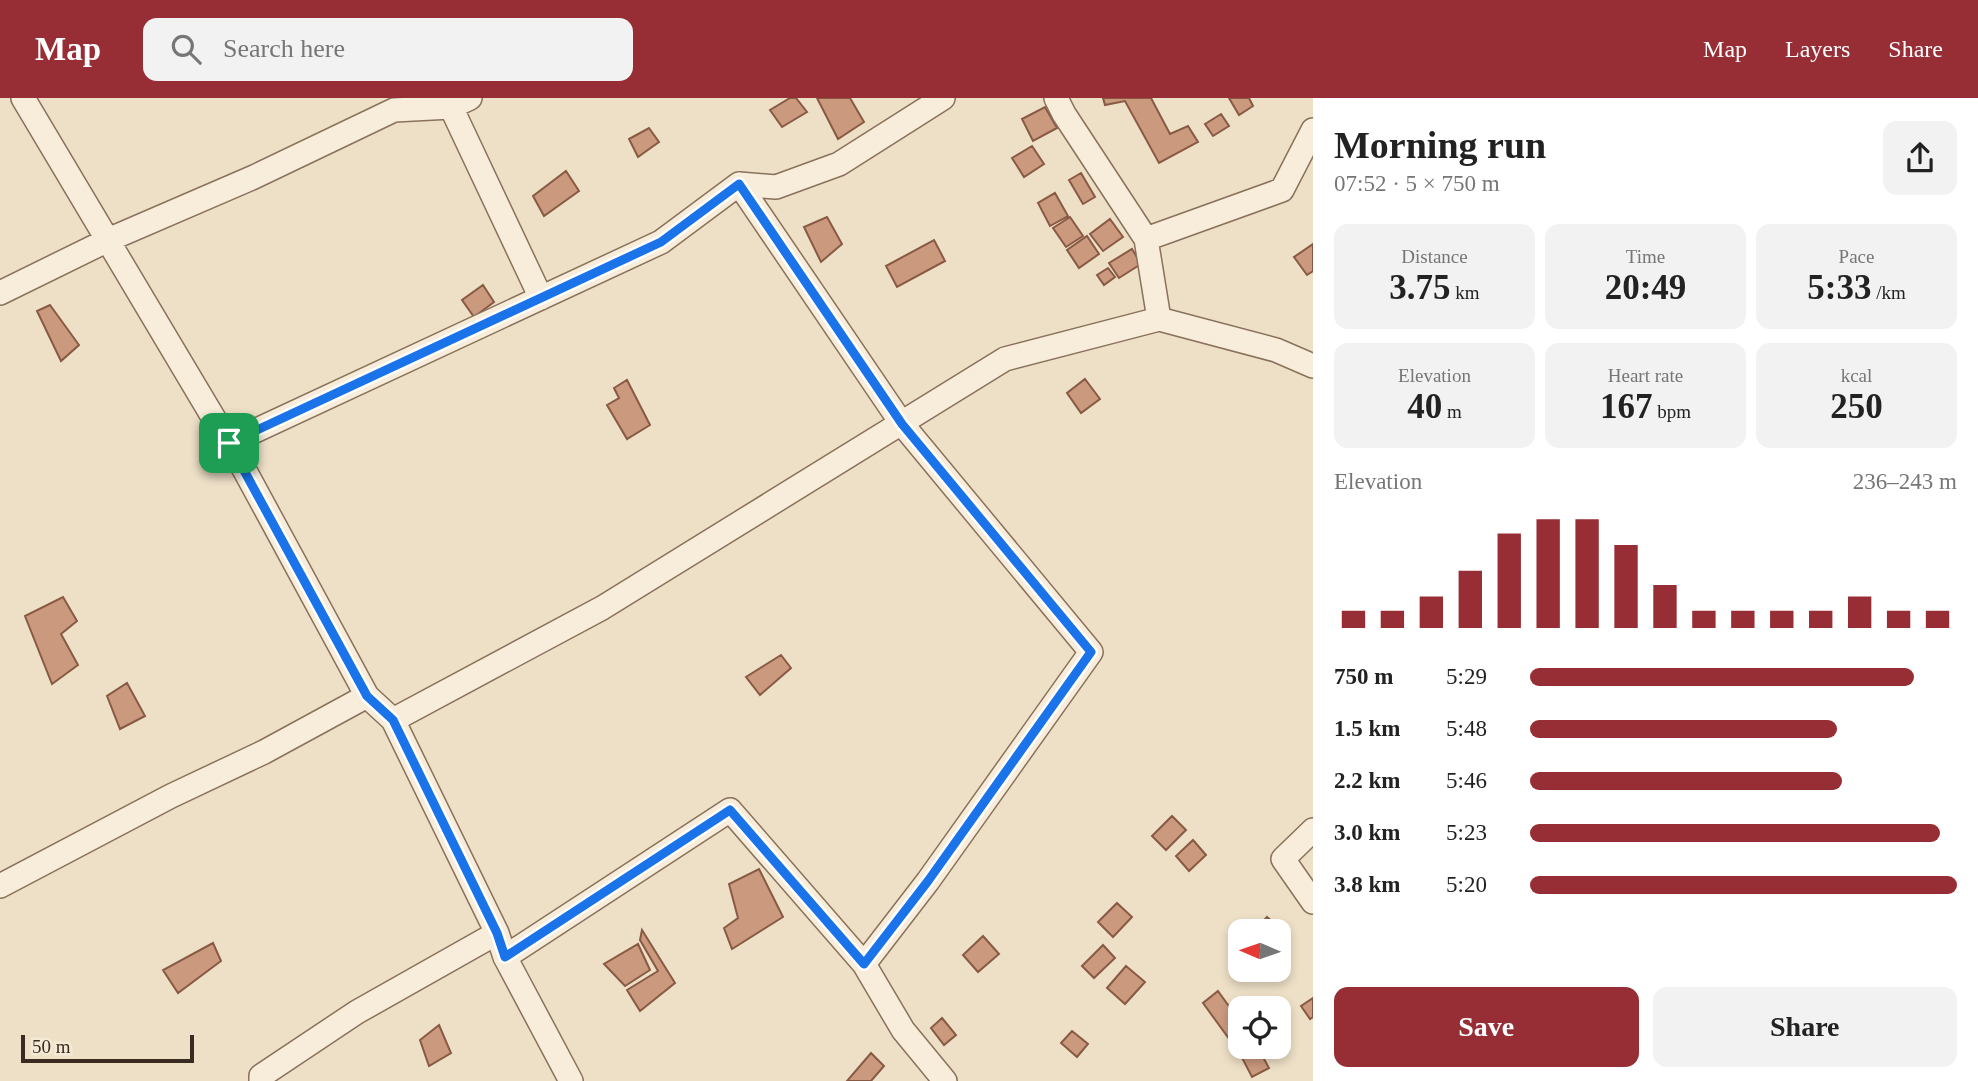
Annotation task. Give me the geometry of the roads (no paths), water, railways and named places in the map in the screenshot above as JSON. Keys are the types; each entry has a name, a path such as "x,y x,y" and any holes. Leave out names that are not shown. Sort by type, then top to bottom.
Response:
{"street":[{"path":"23,98 229,443 367,696 393,720 497,933 505,957 571,1081"},
{"path":"229,443 661,242 739,184 776,187 839,164 943,98"},
{"path":"1056,98 1063,114 1146,239 1159,319"},
{"path":"0,293 108,240 254,177 394,110 456,101 541,298"},
{"path":"1146,239 1282,190 1313,130"},
{"path":"739,184 902,424 1091,652 928,881 864,964"},
{"path":"393,720 602,608 1005,359 1159,319 1276,350 1313,366"},
{"path":"0,886 171,796 264,752 367,696"},
{"path":"505,957 730,810 864,964 903,1030 945,1081"},
{"path":"1313,830 1283,859 1313,902"},
{"path":"261,1081 261,1076 357,1012 497,933"}]}
